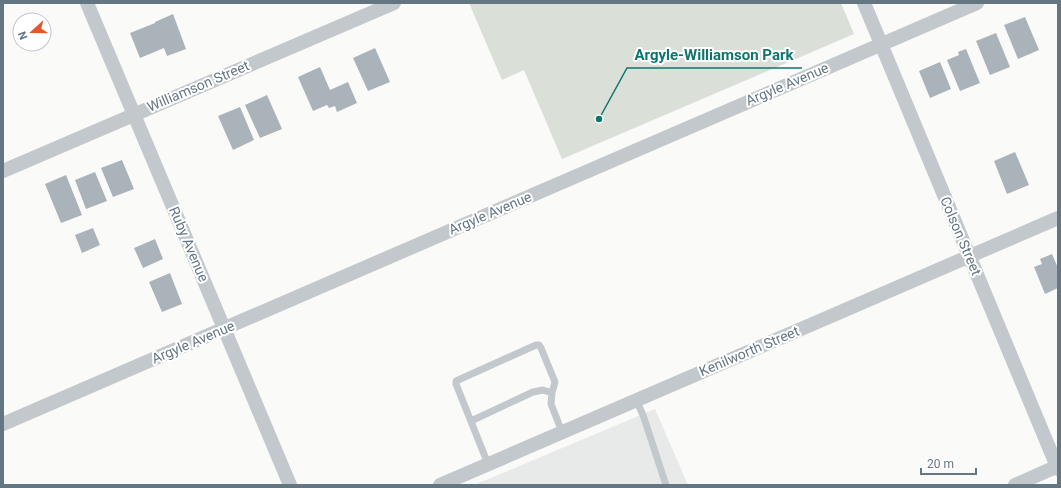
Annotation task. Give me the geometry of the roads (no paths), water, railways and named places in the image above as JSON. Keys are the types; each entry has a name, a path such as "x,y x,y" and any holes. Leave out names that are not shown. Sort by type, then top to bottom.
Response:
{"street":[{"name":"Ruby Avenue","path":"88,3 133,114 290,485"},
{"name":"Williamson Street","path":"3,171 394,3"},
{"name":"Colson Street","path":"864,3 1058,467"},
{"name":"Argyle Avenue","path":"3,424 977,3"},
{"name":"Kenilworth Street","path":"440,485 1058,218"},
{"path":"1015,485 1058,467"}],"lane":[{"path":"488,464 456,381 536,345 539,345 541,348 554,382 551,404 562,432"},
{"path":"471,421 533,392 543,390 552,393"},
{"path":"636,400 643,414 666,485"}],"place":[{"name":"Argyle-Williamson Park","path":"599,119"}]}
